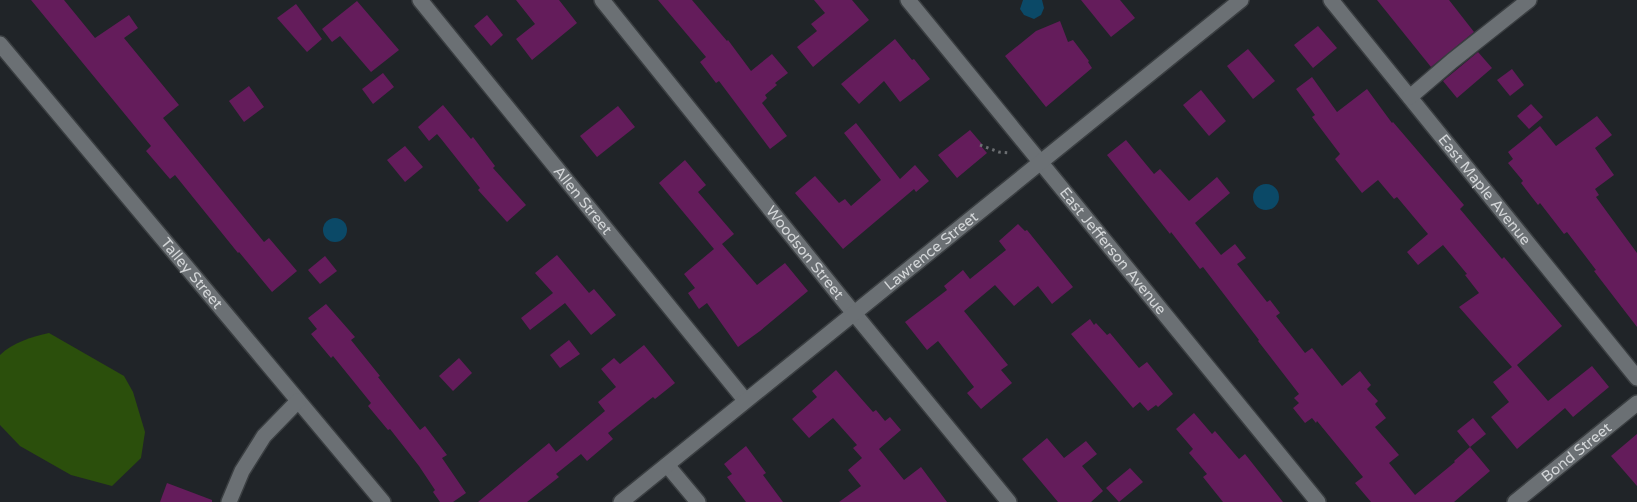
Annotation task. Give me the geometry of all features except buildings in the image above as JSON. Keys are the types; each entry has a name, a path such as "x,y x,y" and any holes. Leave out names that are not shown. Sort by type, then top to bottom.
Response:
{"street":[{"name":"Allen Street","path":"420,0 745,400"},
{"name":"Woodson Street","path":"602,0 1009,502"},
{"name":"East Jefferson Avenue","path":"908,0 1039,163 1318,502"},
{"name":"Lawrence Street","path":"621,502 1240,0"},
{"name":"East Maple Avenue","path":"1331,0 1637,378"},
{"path":"1410,97 1529,0"},
{"name":"Talley Street","path":"0,44 383,502"},
{"path":"229,502 242,471 264,436 298,401"},
{"name":"Bond Street","path":"1515,502 1637,403"},
{"path":"668,465 698,502"}],"path":[{"path":"980,145 999,152 1015,154"}],"green space":[{"path":"49,333 124,376 133,392 145,432 141,458 112,486 71,475 20,446 0,425 0,355 17,343"}],"water":[{"path":"1023,0 1042,0 1044,8 1041,15 1034,19 1024,15 1020,9"},
{"path":"1266,184 1275,188 1279,197 1275,206 1266,210 1257,206 1253,197 1257,188"},
{"path":"335,218 343,222 347,230 343,238 335,242 327,238 323,230 327,222"}]}
